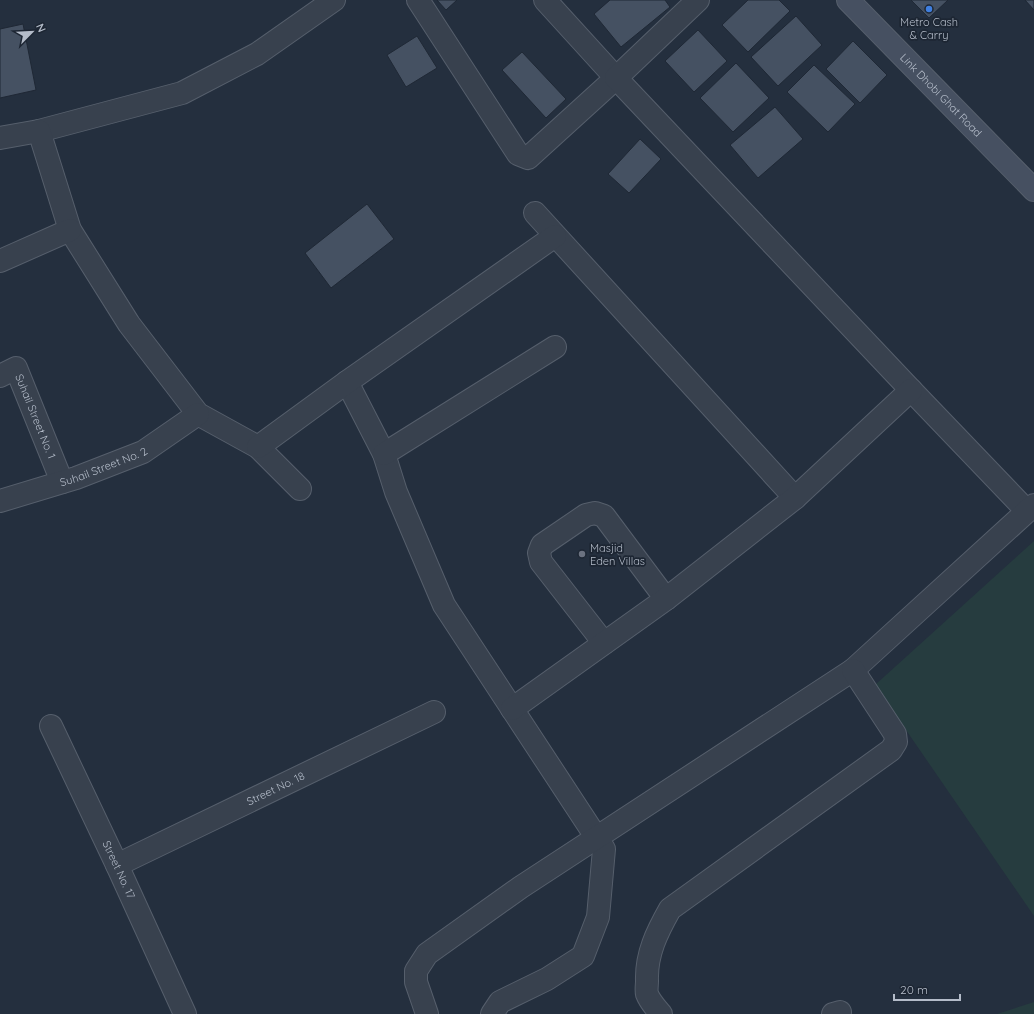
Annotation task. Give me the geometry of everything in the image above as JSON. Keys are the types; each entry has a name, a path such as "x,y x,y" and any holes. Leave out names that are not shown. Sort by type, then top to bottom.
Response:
{"street":[{"path":"0,138 39,131 182,93 257,54 334,0"},
{"path":"418,0 518,154 528,158 616,78 698,0"},
{"path":"427,1014 416,982 416,971 427,954 521,887 853,670 1031,508 911,390 616,78 545,0"},
{"name":"Link Dhobi Ghat Road","path":"848,0 1034,190"},
{"path":"39,131 70,230 128,324 198,414 258,447 300,489"},
{"path":"535,213 795,498"},
{"path":"0,261 70,230"},
{"path":"258,447 347,382 555,236"},
{"path":"384,454 555,347"},
{"name":"Suhail Street No. 1","path":"0,376 16,368 62,482"},
{"path":"347,382 384,454 396,492 444,605 604,849 598,916 583,956 547,979 500,1002 492,1014"},
{"path":"512,708 666,599 795,498 911,390"},
{"name":"Suhail Street No. 2","path":"0,501 76,478 143,452 198,414"},
{"path":"604,643 541,562 539,553 542,545 586,515 595,513 604,516 666,599"},
{"path":"661,1014 650,1001 647,993 646,972 651,949 670,909 687,895 891,750 896,742 895,734 853,670"},
{"name":"Street No. 18","path":"118,865 434,712"},
{"name":"Street No. 17","path":"51,726 118,865 185,1014"}],"green space":[{"path":"1034,541 1034,916 875,685"},
{"path":"1034,1002 1034,1014 997,1014"}],"building":[{"path":"437,0 457,0 446,10"},
{"path":"610,0 665,0 670,7 621,47 594,14"},
{"path":"748,0 779,0 790,11 748,52 722,25"},
{"name":"Metro Cash & Carry","path":"911,0 948,0 929,18"},
{"path":"1025,0 1034,0 1034,10"},
{"path":"796,16 822,45 778,86 751,57"},
{"path":"23,24 36,90 0,98 0,29"},
{"path":"698,30 727,61 694,92 665,61"},
{"path":"417,36 437,68 406,87 387,55"},
{"path":"853,41 887,75 860,103 826,69"},
{"path":"522,52 566,99 546,118 502,70"},
{"path":"736,63 769,98 733,132 700,98"},
{"path":"814,65 855,104 828,132 787,92"},
{"path":"775,107 803,139 758,178 730,145"},
{"path":"640,139 661,159 629,193 608,174"},
{"path":"367,204 394,239 331,288 305,253"}],"place":[{"name":"Metro Cash & Carry","path":"929,9"},
{"name":"Masjid Eden Villas","path":"582,554"}]}
